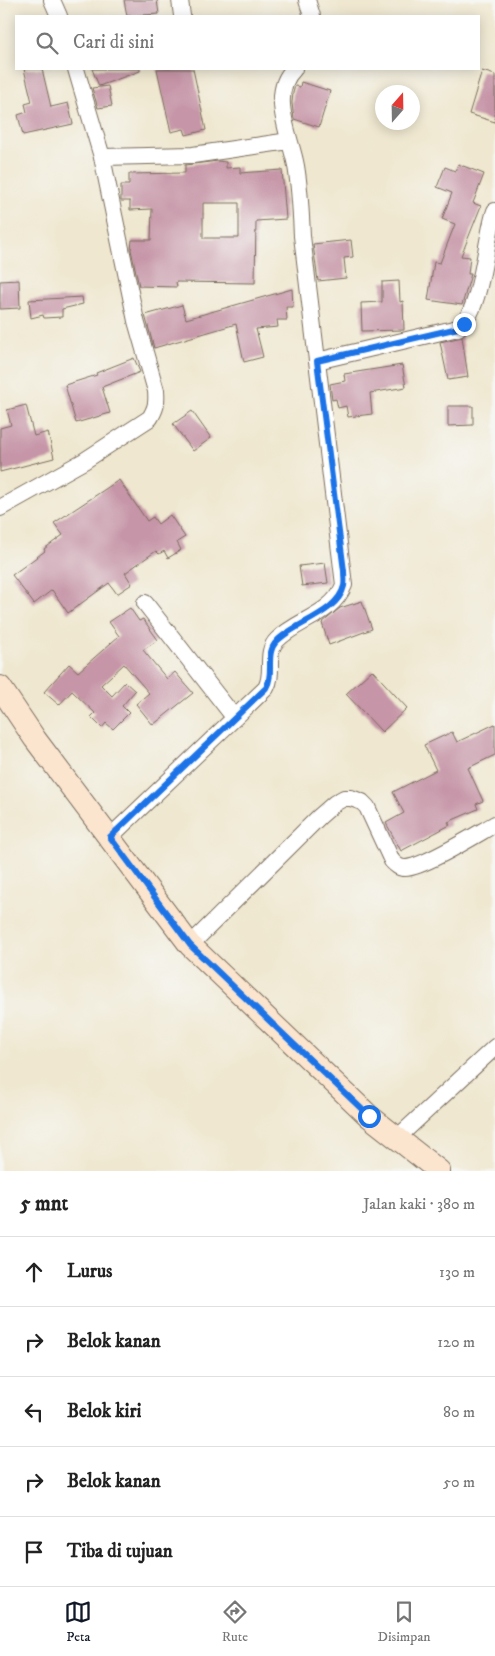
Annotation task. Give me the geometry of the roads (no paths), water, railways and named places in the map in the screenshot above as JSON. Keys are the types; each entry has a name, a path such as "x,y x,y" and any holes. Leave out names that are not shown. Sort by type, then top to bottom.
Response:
{"street":[{"path":"52,0 59,15"},
{"path":"180,0 182,15"},
{"path":"307,0 312,15"},
{"path":"0,508 84,461 150,418 156,408 156,391 136,320 102,157 76,70"},
{"path":"110,837 268,684 271,674 271,651 278,640 329,607 341,595 344,585 302,236 299,187 296,165 284,124 283,92 286,82 293,70"},
{"path":"102,157 193,155 289,141"},
{"path":"317,361 458,328 464,324 470,316 476,298 495,211"},
{"path":"145,603 234,717"},
{"path":"0,687 35,739 190,945 369,1116 439,1171"},
{"path":"190,945 319,817 344,798 356,799 367,807 392,861 404,868 420,864 495,824"},
{"path":"397,1138 495,1047"}]}
